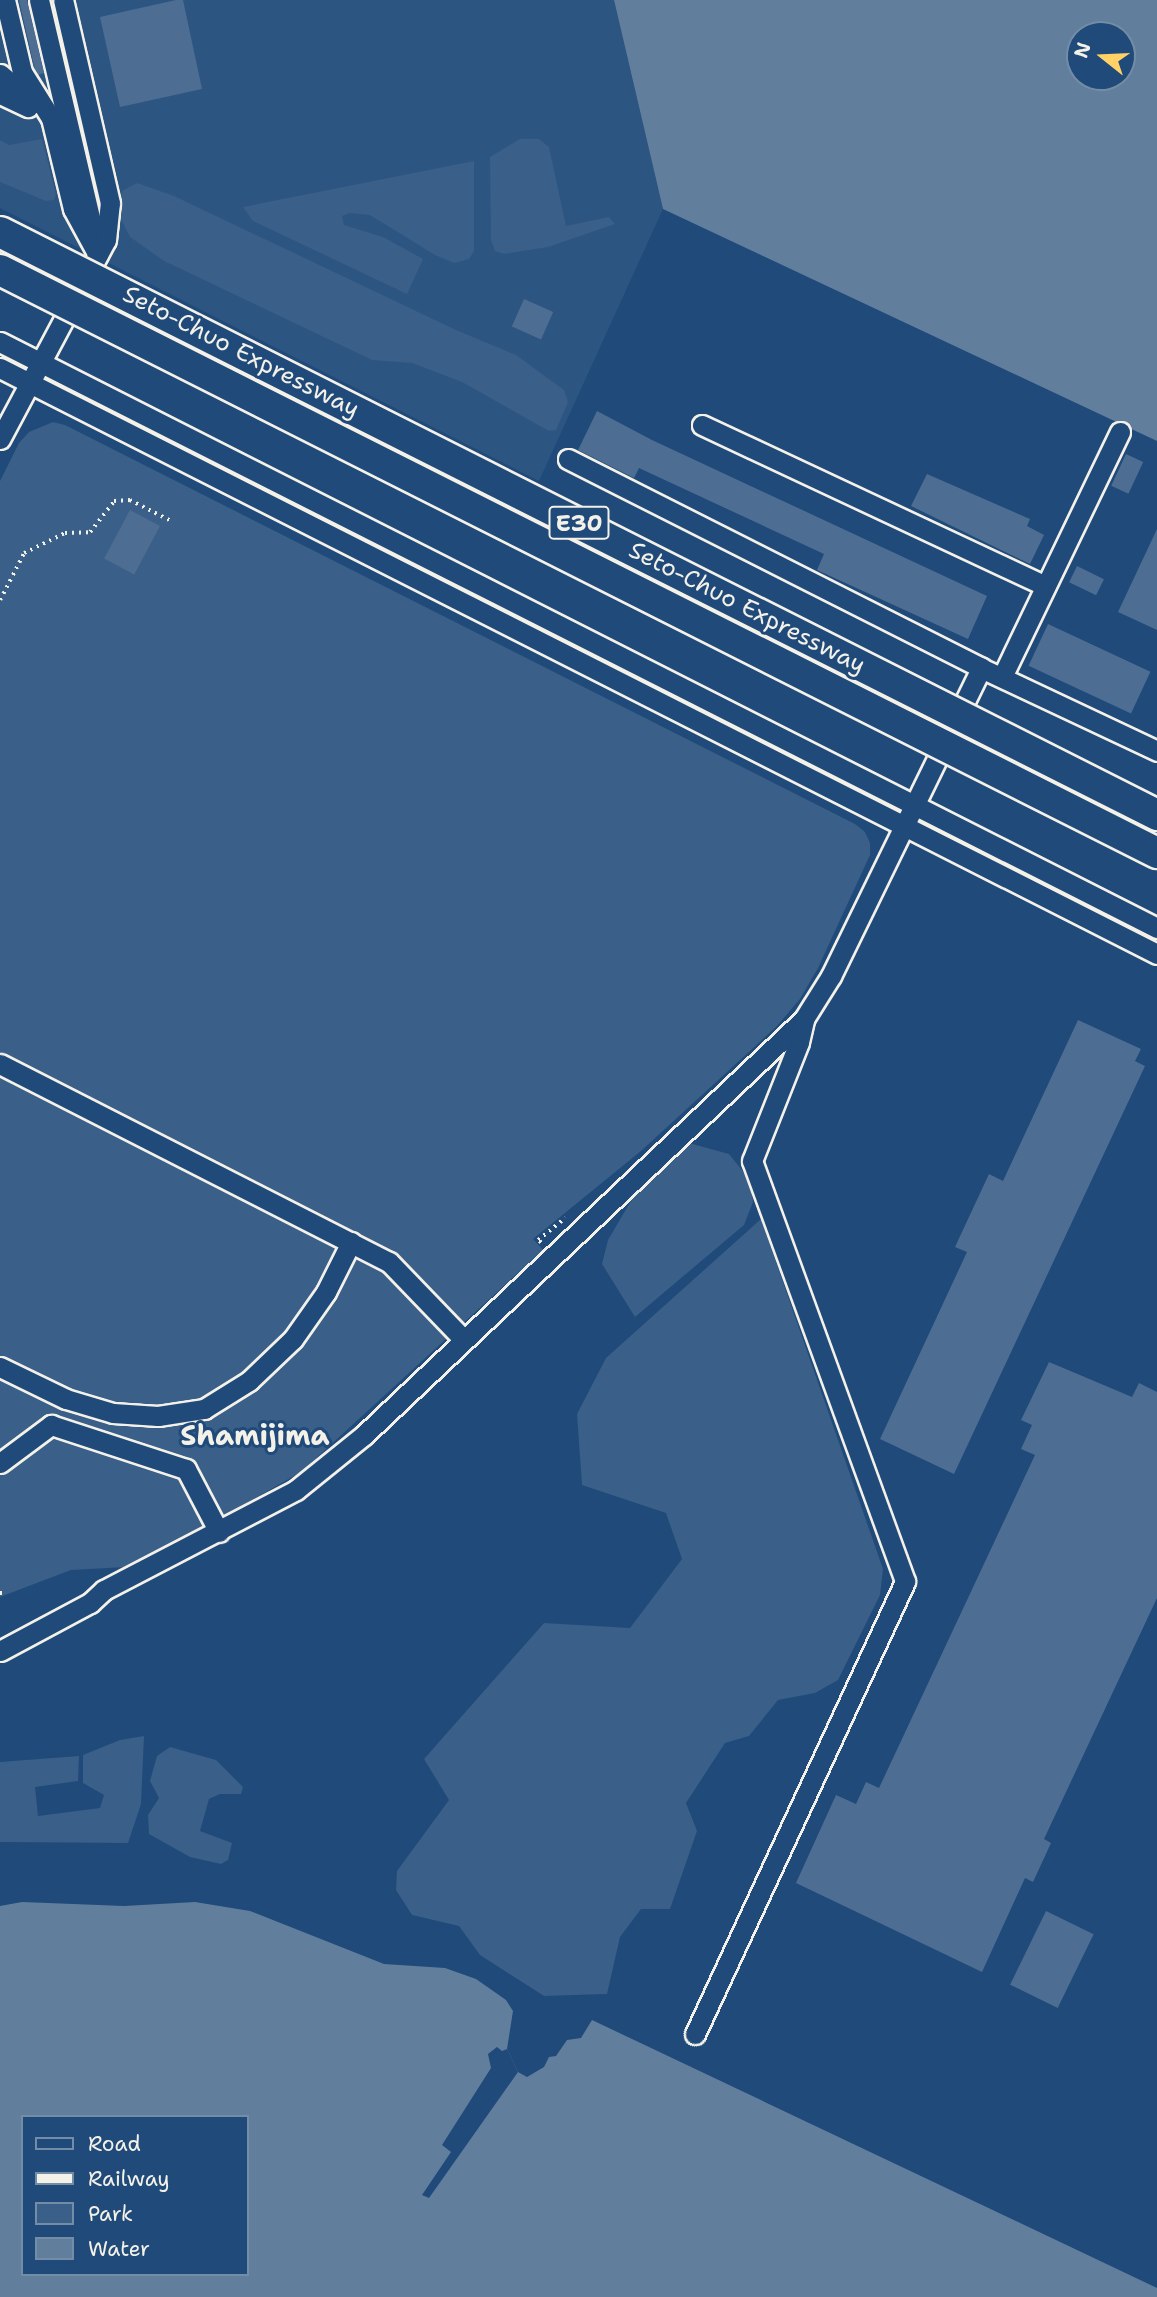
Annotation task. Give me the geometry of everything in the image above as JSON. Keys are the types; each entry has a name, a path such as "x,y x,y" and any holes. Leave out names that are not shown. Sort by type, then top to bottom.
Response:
{"highway":[{"name":"Seto-Chuo Expressway","path":"0,232 1157,815"},
{"name":"Seto-Chuo Expressway","path":"0,270 1157,853"}],"street":[{"path":"5,0 22,72 51,118 73,209 98,255"},
{"path":"39,0 98,255"},
{"path":"0,439 106,240 110,203 63,0"},
{"path":"0,74 51,118"},
{"path":"0,86 51,118"},
{"path":"0,94 51,118"},
{"path":"0,342 1157,928"},
{"path":"0,369 1157,954"},
{"path":"702,425 1045,586"},
{"path":"1002,677 1120,432"},
{"path":"568,459 981,668 1157,751"},
{"path":"0,1651 90,1603 104,1590 219,1532 305,1482 364,1434 804,1019 831,976 981,668"},
{"path":"695,2035 905,1581 752,1161 799,1042 804,1019"},
{"path":"0,1064 389,1262 463,1339"},
{"path":"0,1367 65,1399 113,1413 159,1416 204,1409 249,1381 293,1339 326,1292 351,1242"},
{"path":"0,1463 51,1425 187,1469 219,1532"}],"path":[{"path":"0,600 24,553 65,533 90,532 114,501 130,500 173,522"}],"shaded area":[{"path":"0,0 614,0 663,209 539,481 0,208"}],"green space":[{"path":"42,139 56,194 54,200 46,201 0,182 0,140 9,145"},
{"path":"520,139 539,139 549,147 566,226 609,217 615,224 548,247 504,254 495,251 491,240 490,157"},
{"path":"474,161 474,251 469,259 454,263 435,255 370,215 350,213 342,216 344,225 383,237 423,259 407,294 253,221 243,207"},
{"path":"137,183 174,196 456,330 516,355 564,390 568,402 556,430 549,431 462,382 412,363 372,360 164,261 130,237 119,215 122,191"},
{"path":"53,422 65,425 855,824 865,832 870,843 870,855 818,968 800,999 777,1026 641,1151 533,1239 543,1250 301,1472 194,1533 126,1567 71,1570 0,1597 0,481 19,443 29,432"},
{"path":"689,1143 729,1154 751,1181 753,1202 744,1225 635,1317 602,1264 608,1240 635,1194"},
{"path":"761,1219 883,1569 880,1595 838,1680 815,1693 778,1700 749,1736 725,1743 686,1803 697,1831 670,1909 641,1909 620,1937 607,1994 544,1996 480,1955 459,1926 412,1915 396,1890 397,1871 449,1800 424,1759 544,1623 630,1628 682,1559 666,1513 582,1485 577,1414 606,1358"},
{"path":"144,1736 141,1804 128,1843 0,1842 0,1762 79,1756 78,1781 35,1787 38,1816 100,1808 104,1795 83,1783 83,1755 120,1740"},
{"path":"170,1747 216,1760 243,1787 241,1794 220,1794 209,1799 200,1831 232,1843 228,1860 221,1864 190,1857 149,1834 148,1815 159,1798 150,1781 157,1756"}],"water":[{"path":"614,0 1157,0 1157,441 663,209"},
{"path":"22,1902 124,1906 195,1902 250,1911 384,1964 445,1968 476,1979 506,2000 513,2011 507,2049 518,2072 527,2077 544,2067 549,2057 556,2056 567,2040 581,2038 592,2020 1157,2288 1157,2297 0,2297 0,1906"}],"pier":[{"path":"497,2047 502,2051 507,2049 518,2072 429,2198 422,2195 451,2152 442,2145 491,2068 488,2054"}],"building":[{"path":"19,0 27,0 44,73 38,75 35,70"},
{"path":"183,0 202,89 120,107 100,17"},
{"path":"524,299 553,312 541,339 512,326"},
{"path":"597,411 652,440 987,596 968,639 817,570 824,554 639,468 634,478 578,450"},
{"path":"1126,454 1143,462 1128,494 1111,486"},
{"path":"927,474 1030,519 1027,526 1044,535 1030,564 911,506"},
{"path":"130,510 160,526 134,575 104,559"},
{"path":"1157,529 1157,630 1118,612"},
{"path":"1077,566 1104,579 1096,595 1069,582"},
{"path":"1048,624 1150,672 1131,713 1029,666"},
{"path":"1078,1020 1141,1049 1135,1061 1145,1066 954,1474 880,1439 967,1252 955,1247 989,1174 1003,1181"},
{"path":"1049,1362 1132,1397 1139,1383 1157,1392 1157,1598 1044,1839 1051,1843 1033,1882 1025,1878 982,1972 796,1883 836,1795 856,1804 866,1782 879,1788 1035,1455 1021,1449 1032,1425 1021,1420"},
{"path":"1046,1911 1094,1934 1058,2008 1010,1985"}],"railway":[{"path":"0,254 1157,838"}],"district":[{"name":"Shamijima","path":"255,1435"}]}
